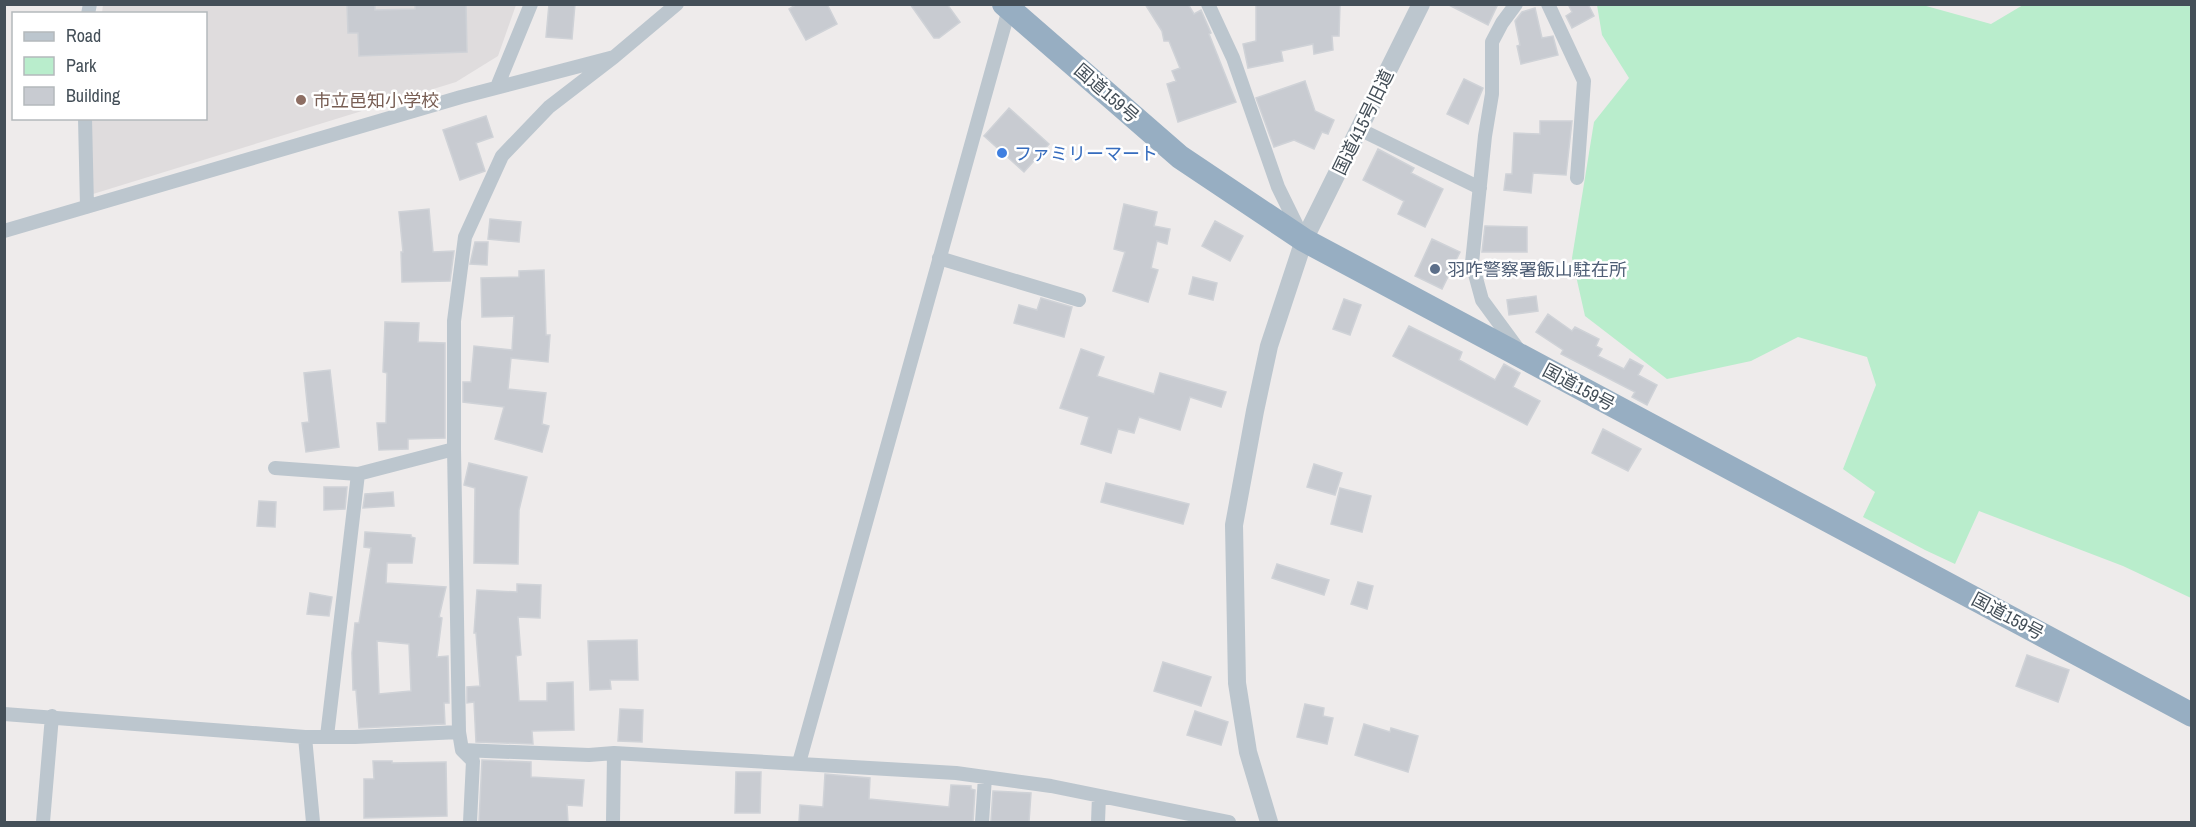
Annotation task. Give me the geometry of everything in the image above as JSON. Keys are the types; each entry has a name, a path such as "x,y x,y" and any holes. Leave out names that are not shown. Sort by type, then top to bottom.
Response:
{"highway":[{"name":"国道159号","path":"1006,7 1180,157 1304,240 2192,715"}],"street":[{"path":"497,87 531,4"},
{"path":"470,822 473,761 462,750 459,732 454,449 454,321 465,237 502,156 549,107 677,4"},
{"path":"1208,4 1233,58 1278,187 1304,240"},
{"name":"国道415号旧道","path":"1269,822 1248,752 1237,683 1234,525 1255,411 1269,346 1304,240 1421,4"},
{"path":"1516,4 1492,42 1492,94 1472,263 1482,300 1524,358"},
{"path":"1548,4 1584,81 1577,178"},
{"path":"799,763 1006,7"},
{"path":"4,231 497,87 614,57"},
{"path":"85,120 87,207"},
{"path":"1359,129 1480,188"},
{"path":"939,258 1079,300"},
{"path":"275,468 358,474 454,449"},
{"path":"327,736 358,474"},
{"path":"4,714 305,737 459,732"},
{"path":"43,822 52,716"},
{"path":"305,737 313,822"},
{"path":"462,750 589,755 614,753 956,773 1051,786 1229,822"},
{"path":"613,822 614,753"},
{"path":"982,822 985,777"},
{"path":"1098,822 1099,796"}],"shaded area":[{"name":"市立邑知小学校","path":"103,5 516,5 498,56 456,82 93,194 91,120 207,120 207,12 102,12"}],"green space":[{"path":"1919,4 1991,24 2023,5 2191,5 2191,598 2123,566 1979,511 1955,564 1863,517 1875,492 1843,469 1876,385 1867,357 1798,337 1751,361 1667,379 1585,316 1572,258 1594,122 1629,78 1602,35 1597,5"}],"building":[{"path":"347,4 375,4 375,10 415,9 415,4 466,4 467,52 359,56 358,33 348,33"},
{"path":"549,4 575,4 572,39 546,37"},
{"path":"797,4 827,4 837,24 806,40 789,9"},
{"path":"910,4 947,4 960,22 939,38 934,38"},
{"path":"1145,4 1188,4 1194,14 1201,10 1236,102 1178,122 1167,84 1176,81 1172,71 1180,68 1169,41 1164,41 1162,31"},
{"path":"1256,4 1340,4 1339,36 1332,36 1333,50 1314,54 1313,44 1281,51 1283,61 1248,68 1243,44 1256,41"},
{"path":"1447,4 1498,4 1488,25"},
{"path":"1568,4 1588,4 1594,16 1572,28 1566,16 1572,12"},
{"path":"1535,8 1542,38 1553,36 1558,55 1521,64 1515,21 1522,12"},
{"path":"1464,79 1483,88 1468,124 1447,114"},
{"path":"1305,81 1315,111 1334,120 1328,134 1322,132 1314,149 1294,140 1274,147 1256,98"},
{"path":"1009,108 1049,144 1024,172 984,136"},
{"path":"486,116 493,137 476,143 485,171 460,180 443,130"},
{"path":"1540,121 1572,121 1566,175 1533,173 1531,193 1504,190 1506,174 1512,174 1514,133 1540,134"},
{"path":"1378,149 1414,168 1411,173 1443,189 1425,227 1398,214 1404,201 1363,180"},
{"path":"1124,204 1157,212 1154,226 1170,229 1167,244 1157,241 1151,268 1158,270 1148,302 1113,291 1125,252 1114,249"},
{"path":"429,209 433,252 454,251 450,281 402,282 401,252 403,252 399,212"},
{"path":"490,219 521,222 519,242 488,239"},
{"path":"1215,221 1243,236 1230,261 1202,246"},
{"path":"1485,226 1527,227 1527,252 1482,252"},
{"path":"1432,239 1460,252 1442,289 1415,276"},
{"path":"475,242 488,242 487,265 470,264"},
{"path":"544,270 546,335 550,335 548,362 511,358 508,389 546,393 542,424 549,426 542,452 495,439 504,407 463,402 463,382 471,382 474,346 512,350 514,316 482,317 481,278 519,277 519,271"},
{"path":"1193,277 1217,283 1213,300 1189,294"},
{"path":"1536,296 1538,311 1509,315 1507,300"},
{"path":"1041,298 1072,307 1064,337 1014,323 1019,305 1037,310"},
{"path":"1344,299 1361,305 1350,335 1333,329"},
{"path":"1548,314 1572,331 1575,327 1599,339 1596,346 1602,349 1598,356 1624,369 1630,359 1643,366 1638,375 1657,385 1647,405 1632,397 1635,392 1561,354 1563,350 1536,332"},
{"path":"385,322 419,323 418,342 445,343 445,438 408,439 408,449 379,450 377,423 386,423 387,373 383,372"},
{"path":"1409,326 1462,352 1459,360 1495,380 1504,364 1520,373 1513,387 1540,401 1527,425 1393,356"},
{"path":"1081,349 1104,357 1097,376 1154,394 1160,373 1226,392 1221,407 1190,397 1180,430 1139,417 1134,433 1118,429 1111,453 1081,444 1089,417 1060,408"},
{"path":"330,370 339,447 306,452 302,423 309,422 304,373"},
{"path":"1603,429 1641,449 1628,471 1592,453"},
{"path":"469,463 527,477 519,510 518,564 474,563 475,488 464,485"},
{"path":"1314,464 1342,473 1335,495 1307,487"},
{"path":"1106,483 1189,504 1183,524 1101,502"},
{"path":"324,487 347,487 345,509 324,510"},
{"path":"1340,488 1371,496 1362,532 1331,524"},
{"path":"393,492 394,506 363,508 365,494"},
{"path":"259,501 276,502 275,527 257,526"},
{"path":"365,532 411,535 415,538 412,563 387,563 386,583 446,587 439,617 442,618 437,657 448,656 449,703 444,703 445,724 359,728 356,690 353,690 352,653 355,623 359,623 371,548 364,547","holes":["377,641 409,644 411,691 379,694"]},
{"path":"1277,564 1329,580 1324,595 1272,578"},
{"path":"1358,582 1373,586 1367,609 1351,604"},
{"path":"517,584 541,585 540,618 518,617 521,655 516,656 519,701 547,701 547,683 573,682 574,730 532,731 533,744 476,742 474,702 467,703 467,687 480,686 476,633 474,633 477,590 517,592"},
{"path":"310,593 332,597 329,616 307,614"},
{"path":"637,640 638,680 610,680 611,689 590,690 588,641"},
{"path":"2027,655 2069,670 2058,702 2016,686"},
{"path":"1163,662 1211,677 1201,706 1154,691"},
{"path":"1305,704 1324,708 1323,716 1333,718 1327,744 1297,737"},
{"path":"620,709 643,710 642,742 618,741"},
{"path":"1195,711 1228,722 1221,745 1187,735"},
{"path":"1364,724 1390,732 1391,728 1418,736 1408,772 1355,755"},
{"path":"482,760 531,762 531,777 584,780 582,806 567,805 568,822 479,822"},
{"path":"373,761 446,762 447,816 364,818 364,779 374,779"},
{"path":"736,772 761,772 760,813 735,813"},
{"path":"825,774 870,778 869,799 949,807 951,785 971,786 971,789 975,790 973,822 799,822 800,805 823,807"},
{"path":"993,791 1031,793 1029,822 991,821"}],"place":[{"name":"市立邑知小学校","path":"301,100"},
{"name":"ファミリーマート","path":"1002,153"},
{"name":"羽咋警察署飯山駐在所","path":"1435,269"}]}
